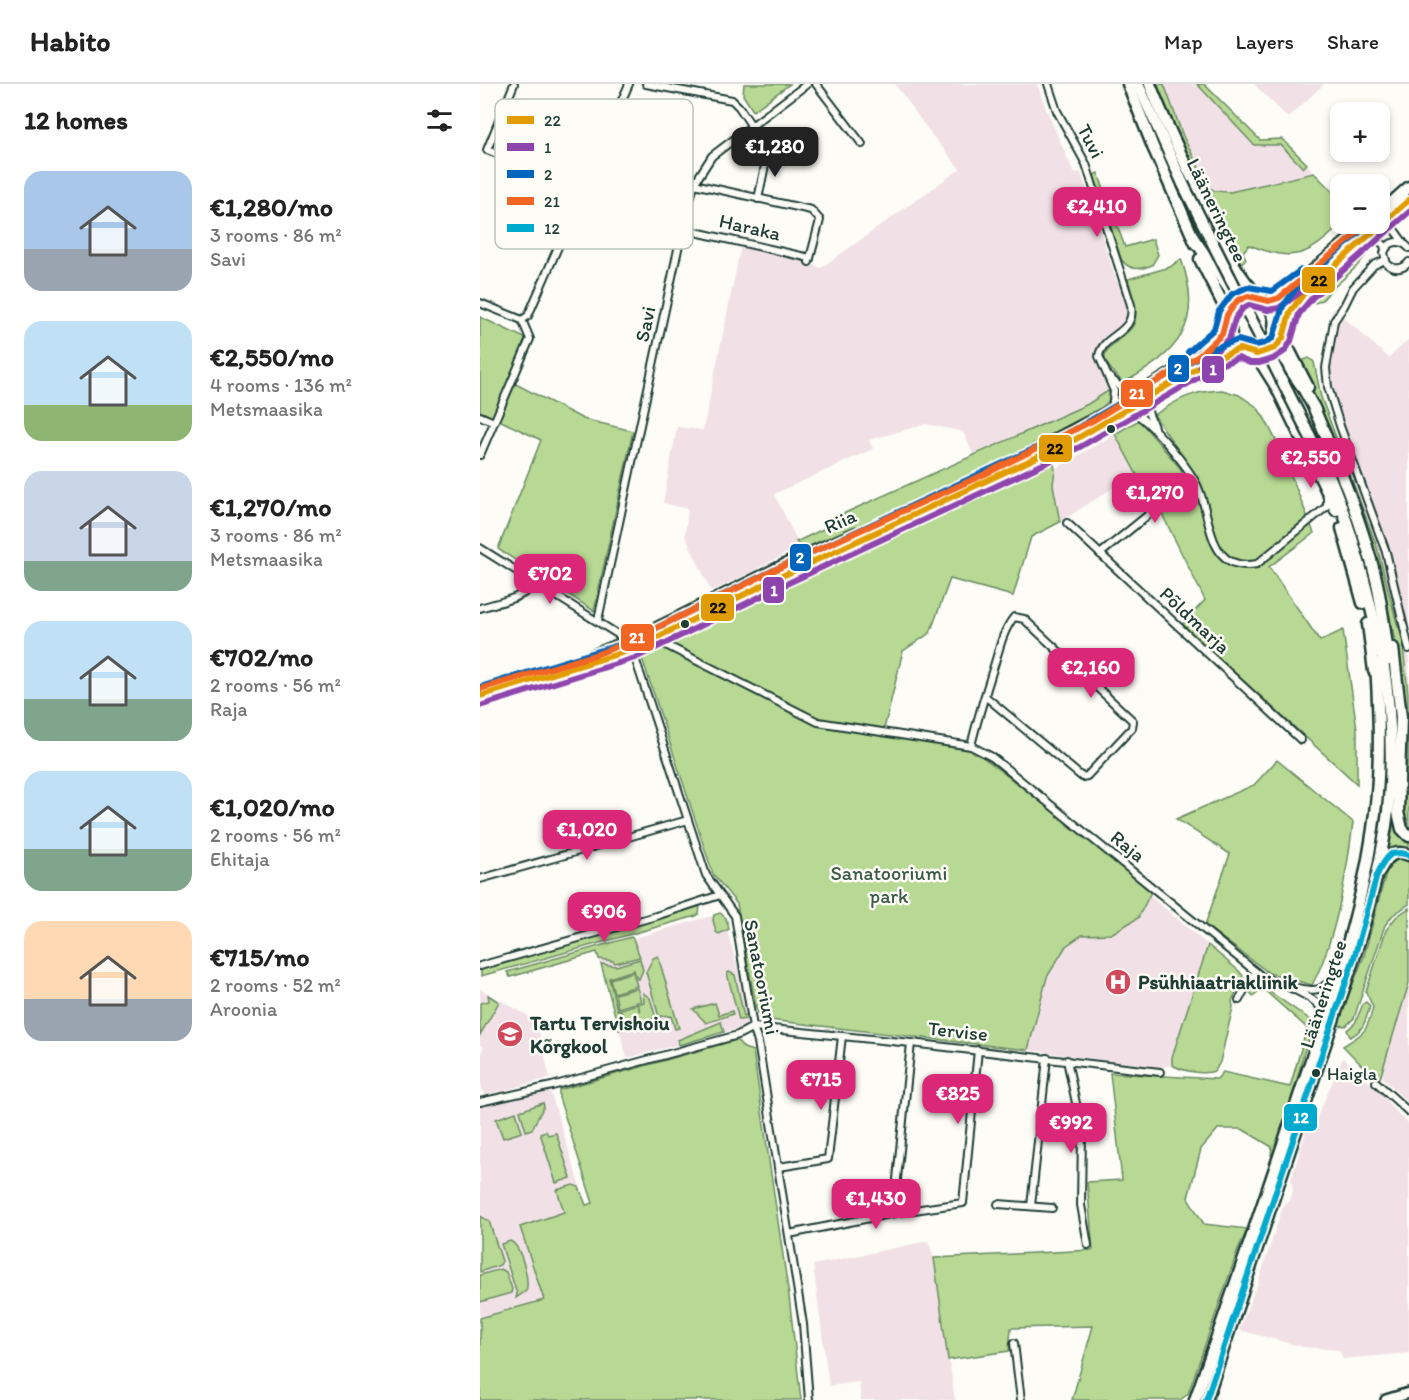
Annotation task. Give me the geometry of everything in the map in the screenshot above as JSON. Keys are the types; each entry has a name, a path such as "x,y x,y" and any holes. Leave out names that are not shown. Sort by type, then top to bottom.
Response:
{"highway":[{"path":"1152,84 1167,124 1233,262 1252,290 1269,303 1281,320"},
{"path":"1133,86 1202,262 1224,306 1240,310 1235,329 1238,346"},
{"name":"Lääneringtee","path":"1133,86 1151,113 1183,184 1322,469 1338,494 1354,542 1383,660 1390,728 1388,810 1377,875 1354,958 1206,1400"},
{"path":"1390,204 1409,187"},
{"path":"1379,704 1362,598 1322,469 1260,361 1238,346 1229,329 1234,308 1248,296 1269,303 1300,289 1350,253 1406,203"},
{"path":"1278,342 1281,320 1300,289 1358,234"},
{"path":"1194,240 1234,308"},
{"path":"1252,354 1264,353 1278,342 1300,289"},
{"path":"1269,303 1276,324 1272,338 1278,342 1299,374 1335,456 1362,531 1392,640 1400,696 1401,747 1398,812 1402,829 1409,836"},
{"name":"Riia","path":"1203,359 1222,334 1234,308"},
{"name":"Riia","path":"1203,359 1221,342 1229,329"},
{"path":"1238,346 1257,349 1278,342"},
{"name":"Riia","path":"480,696 629,646 799,558 1025,455 1144,394 1203,359 1238,346"},
{"name":"Riia","path":"480,689 651,640 1076,438 1127,410 1144,394"},
{"path":"1381,601 1391,679 1390,728"},
{"name":"Lääneringtee","path":"1195,1400 1325,1019 1359,900 1372,836 1377,792 1379,704 1373,621"},
{"path":"1377,875 1384,861 1391,854 1409,855"}],"main road":[{"path":"1386,1400 1409,1393"}],"street":[{"path":"508,99 514,84"},
{"path":"623,99 629,84"},
{"path":"646,84 732,100 751,125"},
{"name":"Savi","path":"693,188 712,156 807,84"},
{"path":"816,84 862,144"},
{"name":"Tuvi","path":"1048,84 1057,111 1086,164 1131,305 1130,322 1125,329 1104,344 1100,352 1101,364 1115,396 1112,410"},
{"path":"495,130 487,150 495,153"},
{"path":"694,184 758,199 768,151"},
{"name":"Haraka","path":"693,232 809,260 820,220 811,210 758,199"},
{"path":"1406,203 1395,219 1393,228 1406,245"},
{"path":"1350,253 1372,240 1381,242 1385,250 1385,260 1394,268 1408,265"},
{"path":"1385,250 1394,242 1406,245"},
{"path":"522,320 528,316 557,249"},
{"name":"Savi","path":"598,620 678,249"},
{"path":"1385,260 1374,265 1353,288 1334,321 1326,368 1328,387 1340,426 1386,552 1409,649"},
{"path":"480,303 522,320 530,339 480,454"},
{"path":"1107,374 1124,390 1144,394 1148,412 1156,430"},
{"path":"1127,410 1141,417 1156,430 1191,477 1200,493 1213,540 1219,552 1228,560 1239,565 1257,564 1327,505 1322,469"},
{"path":"480,416 494,422"},
{"path":"1100,554 1186,484 1191,477"},
{"name":"Põldmarja","path":"1067,524 1301,740"},
{"path":"480,548 598,620 622,637 629,646"},
{"path":"480,608 517,596 536,582"},
{"path":"970,746 985,696 1008,625 1014,617 1024,619 1132,722 1132,728 1087,776 1082,777 985,696"},
{"name":"Raja","path":"651,640 666,645 818,722 970,746 992,757 1256,972 1313,1000 1323,1010 1325,1019"},
{"name":"Sanatooriumi","path":"629,646 706,875 735,916 779,1167 802,1324 809,1400"},
{"path":"480,879 688,820"},
{"path":"480,966 656,916 720,895"},
{"name":"Raja","path":"1277,982 1316,990 1325,986 1340,969"},
{"path":"1239,1000 1256,972"},
{"path":"480,1102 552,1086 719,1041 753,1027"},
{"name":"Tervise","path":"753,1027 911,1042 1160,1072"},
{"path":"779,1167 828,1159 842,1036"},
{"path":"900,1212 897,1179 911,1042"},
{"path":"789,1234 900,1212 963,1203 978,1050"},
{"path":"1032,1206 1047,1058"},
{"path":"1067,1060 1082,1132 1081,1204 1088,1245"},
{"path":"1376,1082 1409,1112"},
{"path":"998,1204 1052,1208"},
{"path":"1014,1343 1021,1400"}],"shaded area":[{"path":"895,84 1037,84 1074,173 1081,172 1117,282 1128,279 1136,319 1127,334 1111,345 1105,361 1123,383 1091,403 974,456 963,432 926,424 869,440 873,449 774,494 800,546 711,591 685,535 688,509 663,503 677,427 703,430 741,246 802,260 821,268 960,169"},
{"path":"1164,84 1196,84 1254,145 1281,145 1303,168 1307,164 1314,173 1230,192 1215,191 1209,187 1183,136"},
{"path":"1254,84 1324,84 1288,118"},
{"path":"1333,308 1389,358 1409,339 1409,742 1407,676 1401,627 1398,627 1377,547 1325,392 1322,363"},
{"path":"1115,434 1136,473 1060,522 1053,485 1055,469"},
{"path":"1149,895 1208,945 1172,1065 1158,1068 1028,1050 1047,977 1066,946 1082,935 1111,934 1138,918"},
{"path":"722,913 738,970 749,1026 627,1058 596,949"},
{"path":"1409,983 1409,1104 1380,1075"},
{"name":"Tartu Tervishoiu Kõrgkool","path":"480,989 536,1020 550,1078 484,1096 480,1081 480,1054 484,1047 480,1045"},
{"path":"1343,1058 1385,1097 1391,1107 1409,1124 1409,1353 1343,1359 1339,1350 1303,1347 1239,1330 1256,1289 1283,1206 1290,1201 1293,1191 1291,1180 1307,1128 1310,1133"},
{"path":"550,1090 581,1190 579,1187 557,1190 564,1212 521,1227 545,1300 480,1318 480,1106"},
{"path":"928,1241 934,1258 955,1400 861,1400 859,1382 829,1386 813,1265"}],"green space":[{"path":"744,84 790,84 753,111 743,95"},
{"path":"1155,84 1164,84 1183,136 1209,187 1215,191 1230,192 1314,173 1330,189 1330,234 1310,249 1290,255 1265,251 1249,245 1243,252 1246,259 1239,265 1179,144"},
{"path":"1197,84 1204,84 1260,140 1282,139 1307,164 1303,168 1281,145 1254,145"},
{"path":"1098,173 1125,247 1153,239 1158,255 1152,265 1135,268 1128,266 1121,259 1094,175"},
{"path":"1373,244 1361,262 1323,299 1315,303 1307,297 1344,268 1362,250"},
{"path":"1181,259 1188,282 1190,302 1188,319 1182,334 1159,360 1123,383 1106,363 1105,355 1107,350 1128,331 1135,321 1135,305 1128,279 1170,267"},
{"path":"480,317 527,339 508,380 583,419 633,431 594,611 498,549 541,440 480,411"},
{"path":"1309,358 1314,362 1321,397 1377,547 1398,627 1401,627 1408,693 1409,830 1403,822 1398,654 1393,630 1374,558 1343,463 1301,361"},
{"path":"1222,390 1239,395 1257,407 1265,419 1281,450 1314,533 1269,567 1320,641 1343,630 1357,729 1357,784 1182,625 1205,600 1160,510 1198,479 1154,415 1186,397 1202,392"},
{"path":"1108,391 1111,395 1110,399 1101,409 959,482 811,549 805,549 796,542 838,522 836,517 1088,404"},
{"path":"1139,420 1181,469 1183,480 1156,503 1136,473 1115,434"},
{"name":"Sanatooriumi park","path":"1048,458 1053,459 1055,469 1053,485 1060,522 1031,537 1013,596 950,579 930,633 903,651 883,733 974,750 1110,856 1151,892 1138,918 1111,934 1082,935 1066,946 1047,977 1028,1050 761,1019 756,1008 737,904 713,874 640,652 881,534"},
{"path":"1395,704 1397,704 1399,833 1409,843 1409,851 1395,848 1387,852 1395,740"},
{"path":"1277,760 1353,822 1344,884 1334,927 1328,948 1312,985 1269,973 1205,925 1230,854 1176,819 1254,785"},
{"path":"1402,858 1409,860 1409,904 1393,915 1385,925 1354,1018 1346,1026 1337,1025 1364,956 1388,865"},
{"path":"700,906 699,914 696,916 481,976 481,968"},
{"path":"1409,908 1409,983 1380,1078 1377,1081 1343,1046 1360,1035 1366,1028 1373,1007 1366,992 1386,930 1396,917"},
{"path":"720,913 726,918 729,929 719,934 716,932 713,920 714,915"},
{"path":"631,937 640,957 615,963 599,959 597,952 510,977 507,972"},
{"path":"1208,945 1243,976 1232,1001 1233,1007 1220,1062 1215,1071 1187,1071 1172,1065 1172,1057"},
{"path":"658,956 679,1028 675,1029 671,1016 659,1017 646,972 653,958"},
{"path":"640,959 643,970 639,979 634,970 609,978 617,1010 619,1009 622,1017 621,1009 637,1004 640,1012 638,1004 644,1002 643,993 650,998 656,1018 619,1030 601,964 616,966"},
{"path":"633,972 637,986 614,993 610,979"},
{"path":"727,973 735,975 744,1017 747,1014 747,1019 739,1020"},
{"path":"1252,983 1267,990 1315,1023 1273,1155 1271,1155 1272,1147 1242,1129 1218,1129 1201,1149 1188,1198 1204,1224 1248,1229 1239,1247 1188,1394 1180,1400 1072,1400 1093,1326 1011,1328 1009,1351 948,1360 934,1258 1093,1250 1087,1182 1122,1180 1110,1073 1217,1079 1223,1072 1290,1087 1307,1028 1262,988 1253,996 1249,991"},
{"path":"637,988 641,1001 618,1008 615,994"},
{"path":"488,995 499,1002 480,1035 480,1003 489,1001"},
{"path":"1366,1002 1370,1006 1364,1024 1350,1037 1347,1030 1355,1023"},
{"path":"715,1003 719,1015 732,1011 733,1014 706,1023 693,1009"},
{"path":"721,1022 724,1032 679,1045 678,1040"},
{"path":"737,1040 744,1048 753,1051 789,1296 801,1400 480,1400 480,1318 544,1300 520,1227 564,1212 557,1190 573,1185 579,1187 586,1205 593,1203 559,1098 559,1090"},
{"path":"543,1103 544,1106 532,1129 526,1131 520,1111"},
{"path":"516,1112 522,1132 503,1138 496,1119"},
{"path":"546,1131 548,1135 556,1133 571,1178 556,1183 540,1133"},
{"path":"480,1216 489,1221 502,1261 500,1265 480,1272"},
{"path":"510,1241 518,1249 527,1280 526,1291 516,1298 517,1294 501,1244"},
{"path":"501,1269 506,1272 512,1289 511,1293 480,1302 480,1275"}],"transit line":[{"name":"22","path":"1239,349 1257,354 1275,348 1283,338 1290,312 1305,292 1409,200"},
{"name":"1","path":"483,705 635,658 784,585 1080,447 1220,365 1238,358 1250,363 1273,359 1285,351 1291,341 1299,314 1312,298 1409,212"},
{"name":"21","path":"480,689 595,655 626,643 799,558 985,474 1094,420 1200,355 1222,334 1227,315 1237,301 1248,296 1269,301 1279,298 1356,234"},
{"name":"2","path":"480,687 628,642 776,569 1072,431 1212,349 1238,340 1256,345 1265,343 1273,338 1283,306 1298,286 1358,234"},
{"name":"2","path":"1188,352 1214,329 1219,311 1232,294 1248,287 1272,291 1301,270"},
{"name":"1","path":"1200,366 1229,339 1235,319 1243,308 1249,305 1268,310 1279,308 1311,284"},
{"name":"22","path":"480,696 631,650 780,577 1076,439 1206,363 1239,349"},
{"name":"12","path":"1206,1400 1354,958 1377,875 1384,861 1391,854 1409,855"}],"place":[{"name":"Psühhiaatriakliinik","path":"1118,982"},
{"name":"Tartu Tervishoiu Kõrgkool","path":"510,1034"},
{"name":"Haigla","path":"1316,1073"}]}
